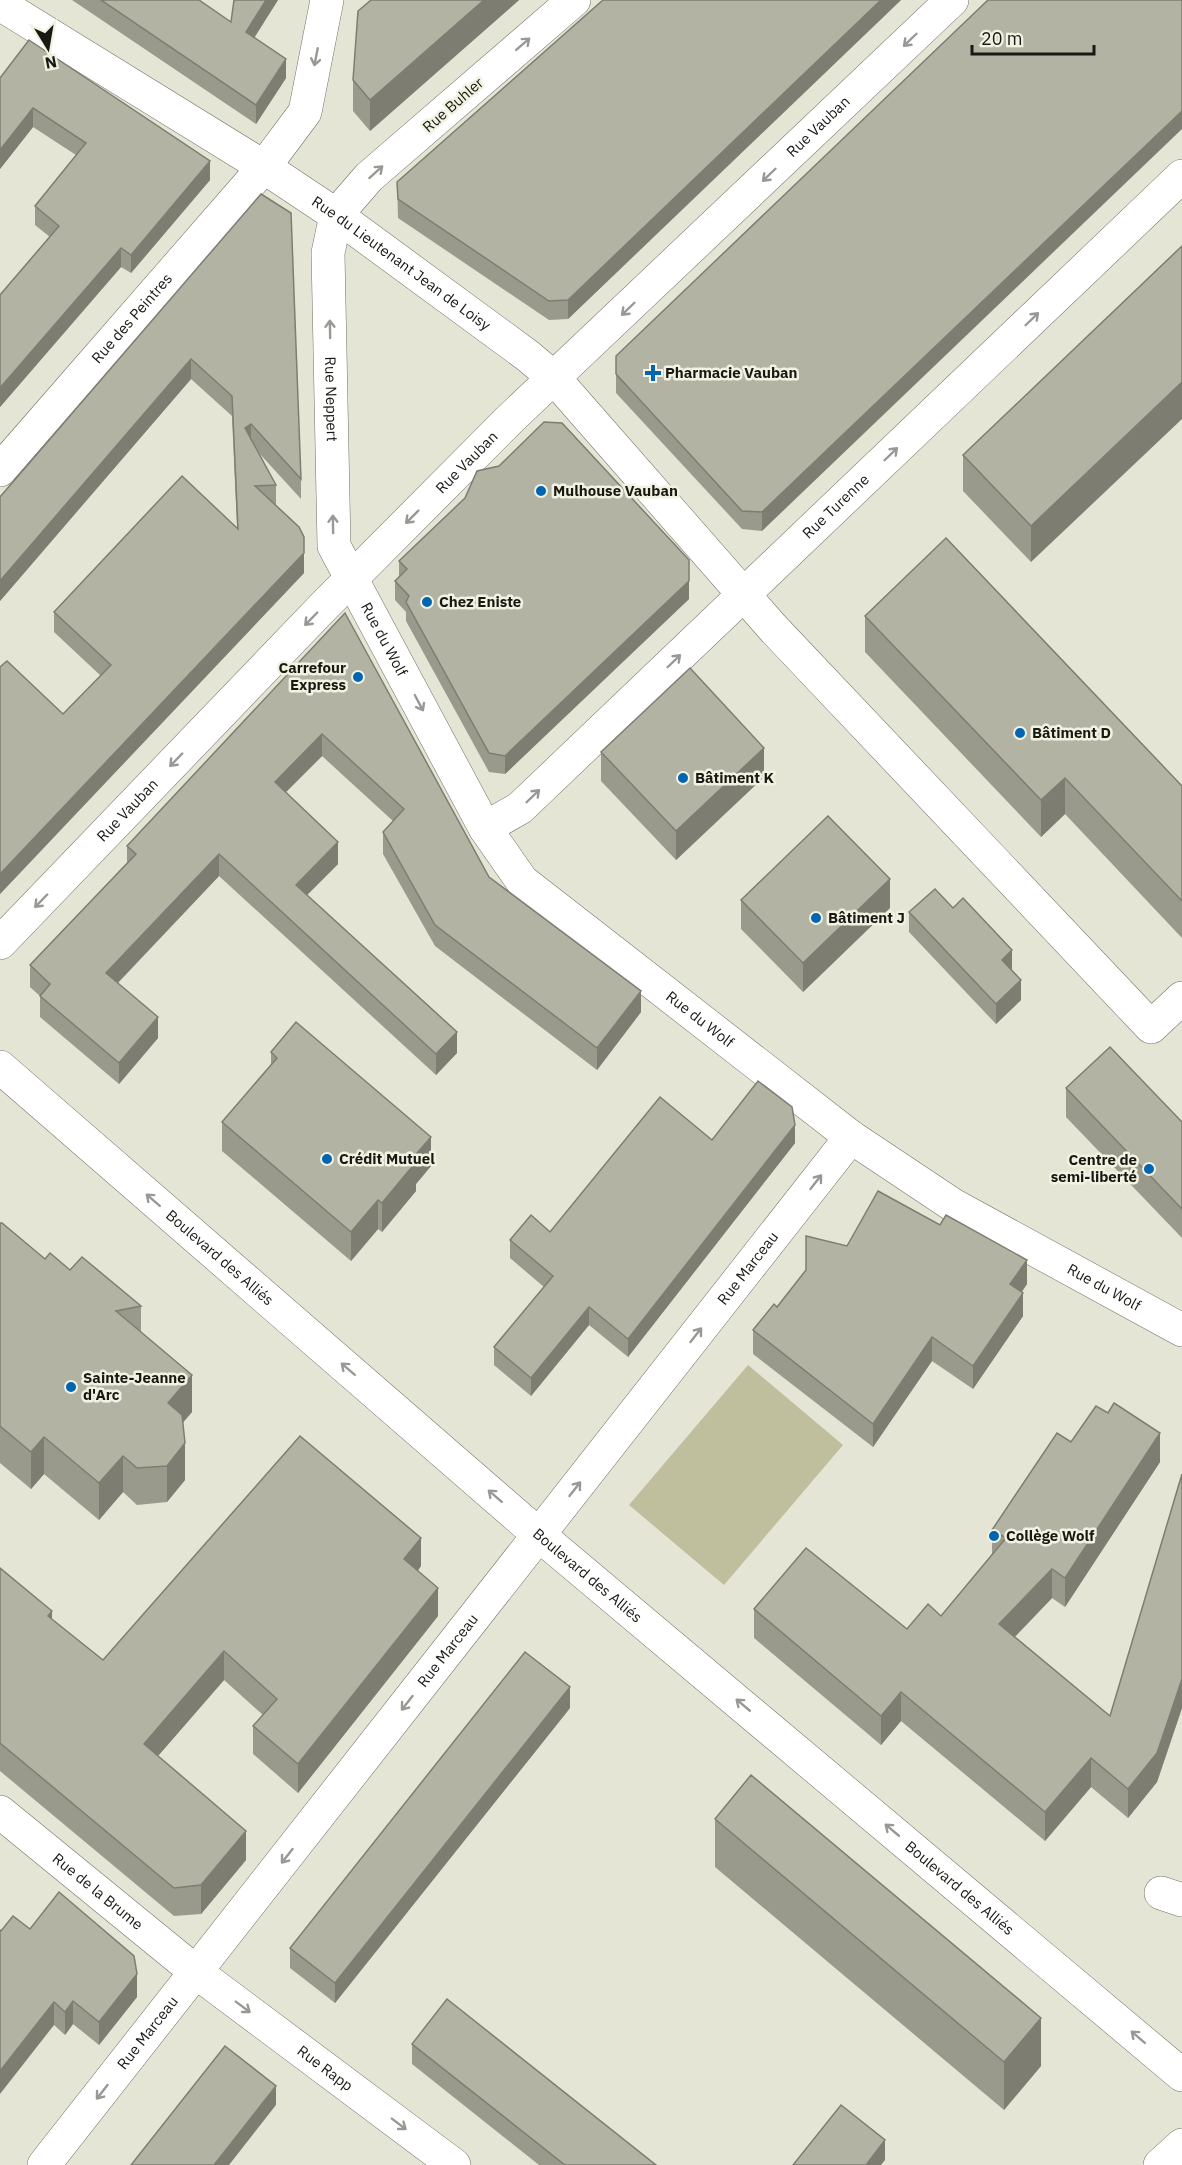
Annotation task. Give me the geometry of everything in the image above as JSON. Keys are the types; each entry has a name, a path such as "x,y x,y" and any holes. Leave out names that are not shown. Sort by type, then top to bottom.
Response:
{"street":[{"path":"264,167 305,112 327,0"},
{"name":"Rue Buhler","path":"336,215 369,177 574,0"},
{"name":"Rue Vauban","path":"0,943 352,577 554,378 952,0"},
{"name":"Rue du Lieutenant Jean de Loisy","path":"0,4 264,167 336,215 528,356 554,378 743,596 1152,1027 1182,998"},
{"name":"Rue des Peintres","path":"0,470 264,167"},
{"name":"Rue Turenne","path":"485,828 520,808 1182,176"},
{"name":"Rue Neppert","path":"336,215 328,253 334,546 352,577"},
{"name":"Rue du Wolf","path":"352,577 485,828 522,881 851,1137 953,1205 1182,1330"},
{"name":"Boulevard des Alliés","path":"0,1067 539,1535 1182,2075"},
{"name":"Rue Marceau","path":"44,2165 851,1137"},
{"name":"Rue de la Brume","path":"0,1812 196,1972"},
{"name":"Rue Rapp","path":"196,1972 454,2165"},
{"path":"1160,2165 1182,2145"}],"green space":[{"path":"748,1365 843,1445 724,1585 629,1505"}],"building":[{"path":"101,0 199,0 231,22 234,0 266,0 246,32 286,59 256,105"},
{"path":"371,0 484,0 370,100 353,80 358,11"},
{"path":"603,0 881,0 568,300 549,301 398,199 397,182"},
{"path":"988,0 1182,0 1182,111 762,512 742,511 616,374 616,356"},
{"path":"29,40 210,161 131,255 121,248 0,388 0,295 59,226 35,206 86,143 33,108 0,150 0,78"},
{"path":"261,194 291,213 301,479 251,424 245,428 276,485 255,486 299,527 304,537 304,553 0,874 0,667 7,661 63,714 111,665 54,612 182,476 238,529 232,396 191,359 0,581 0,497"},
{"path":"1182,246 1182,382 1031,526 963,455"},
{"path":"544,422 562,423 689,560 689,581 505,756 489,753 406,602 409,596 395,581 407,569 399,561 465,498 477,471 499,466"},
{"name":"Bâtiment D","path":"946,538 1182,786 1182,901 1065,778 1041,800 865,616"},
{"path":"345,613 489,877 641,991 597,1048 435,925 383,832 404,809 322,734 275,782 338,842 296,885 457,1032 436,1054 219,854 106,973 158,1017 119,1063 40,996 50,984 30,965 136,854 127,846"},
{"name":"Bâtiment K","path":"690,668 764,748 676,831 601,752"},
{"path":"828,816 890,879 803,963 741,900"},
{"path":"935,889 953,908 963,898 1012,950 1002,960 1021,980 996,1004 909,912"},
{"name":"Crédit Mutuel","path":"296,1022 431,1137 412,1159 416,1162 382,1203 378,1200 351,1232 222,1122 277,1058 271,1052"},
{"name":"Centre de semi-liberté","path":"1110,1047 1182,1122 1182,1209 1066,1088"},
{"path":"758,1081 792,1107 795,1125 628,1339 589,1307 531,1378 494,1347 553,1276 510,1240 531,1215 550,1232 660,1097 712,1140"},
{"path":"878,1191 940,1225 946,1215 1027,1260 1010,1284 1023,1293 973,1366 932,1337 873,1424 753,1330 774,1304 777,1307 806,1270 806,1236 847,1246"},
{"name":"Sainte-Jeanne d'Arc","path":"0,1223 45,1259 50,1253 70,1270 82,1257 141,1306 116,1311 192,1375 168,1403 182,1415 185,1443 167,1466 137,1468 123,1456 99,1483 44,1437 31,1452 0,1426"},
{"path":"1114,1403 1160,1433 1065,1578 1052,1569 999,1624 1110,1716 1182,1474 1182,1679 1157,1753 1128,1789 1091,1758 1045,1812 901,1692 881,1716 754,1609 806,1548 907,1629 928,1604 941,1616 1006,1538 992,1530 1057,1433 1071,1442 1096,1406 1108,1413"},
{"path":"300,1436 421,1538 404,1559 438,1588 298,1764 253,1726 277,1699 224,1651 144,1744 246,1831 201,1885 174,1888 0,1743 0,1568 52,1611 48,1616 103,1660"},
{"path":"525,1652 570,1687 335,1983 290,1948"},
{"path":"751,1775 1041,2018 1004,2062 715,1819"},
{"path":"59,1892 134,1956 137,1974 99,2022 73,2001 65,2012 54,2002 0,2071 0,1930 13,1916 30,1929"},
{"path":"447,1999 656,2165 565,2165 412,2044"},
{"path":"225,2046 276,2086 214,2165 131,2165"},
{"path":"841,2105 885,2140 866,2165 793,2165"}],"place":[{"name":"Pharmacie Vauban","path":"653,373"},
{"name":"Mulhouse Vauban","path":"541,491"},
{"name":"Chez Eniste","path":"427,602"},
{"name":"Carrefour Express","path":"358,677"},
{"name":"Bâtiment D","path":"1020,733"},
{"name":"Bâtiment K","path":"683,778"},
{"name":"Bâtiment J","path":"816,918"},
{"name":"Crédit Mutuel","path":"327,1159"},
{"name":"Centre de semi-liberté","path":"1149,1169"},
{"name":"Sainte-Jeanne d'Arc","path":"71,1387"},
{"name":"Collège Wolf","path":"994,1536"}]}
